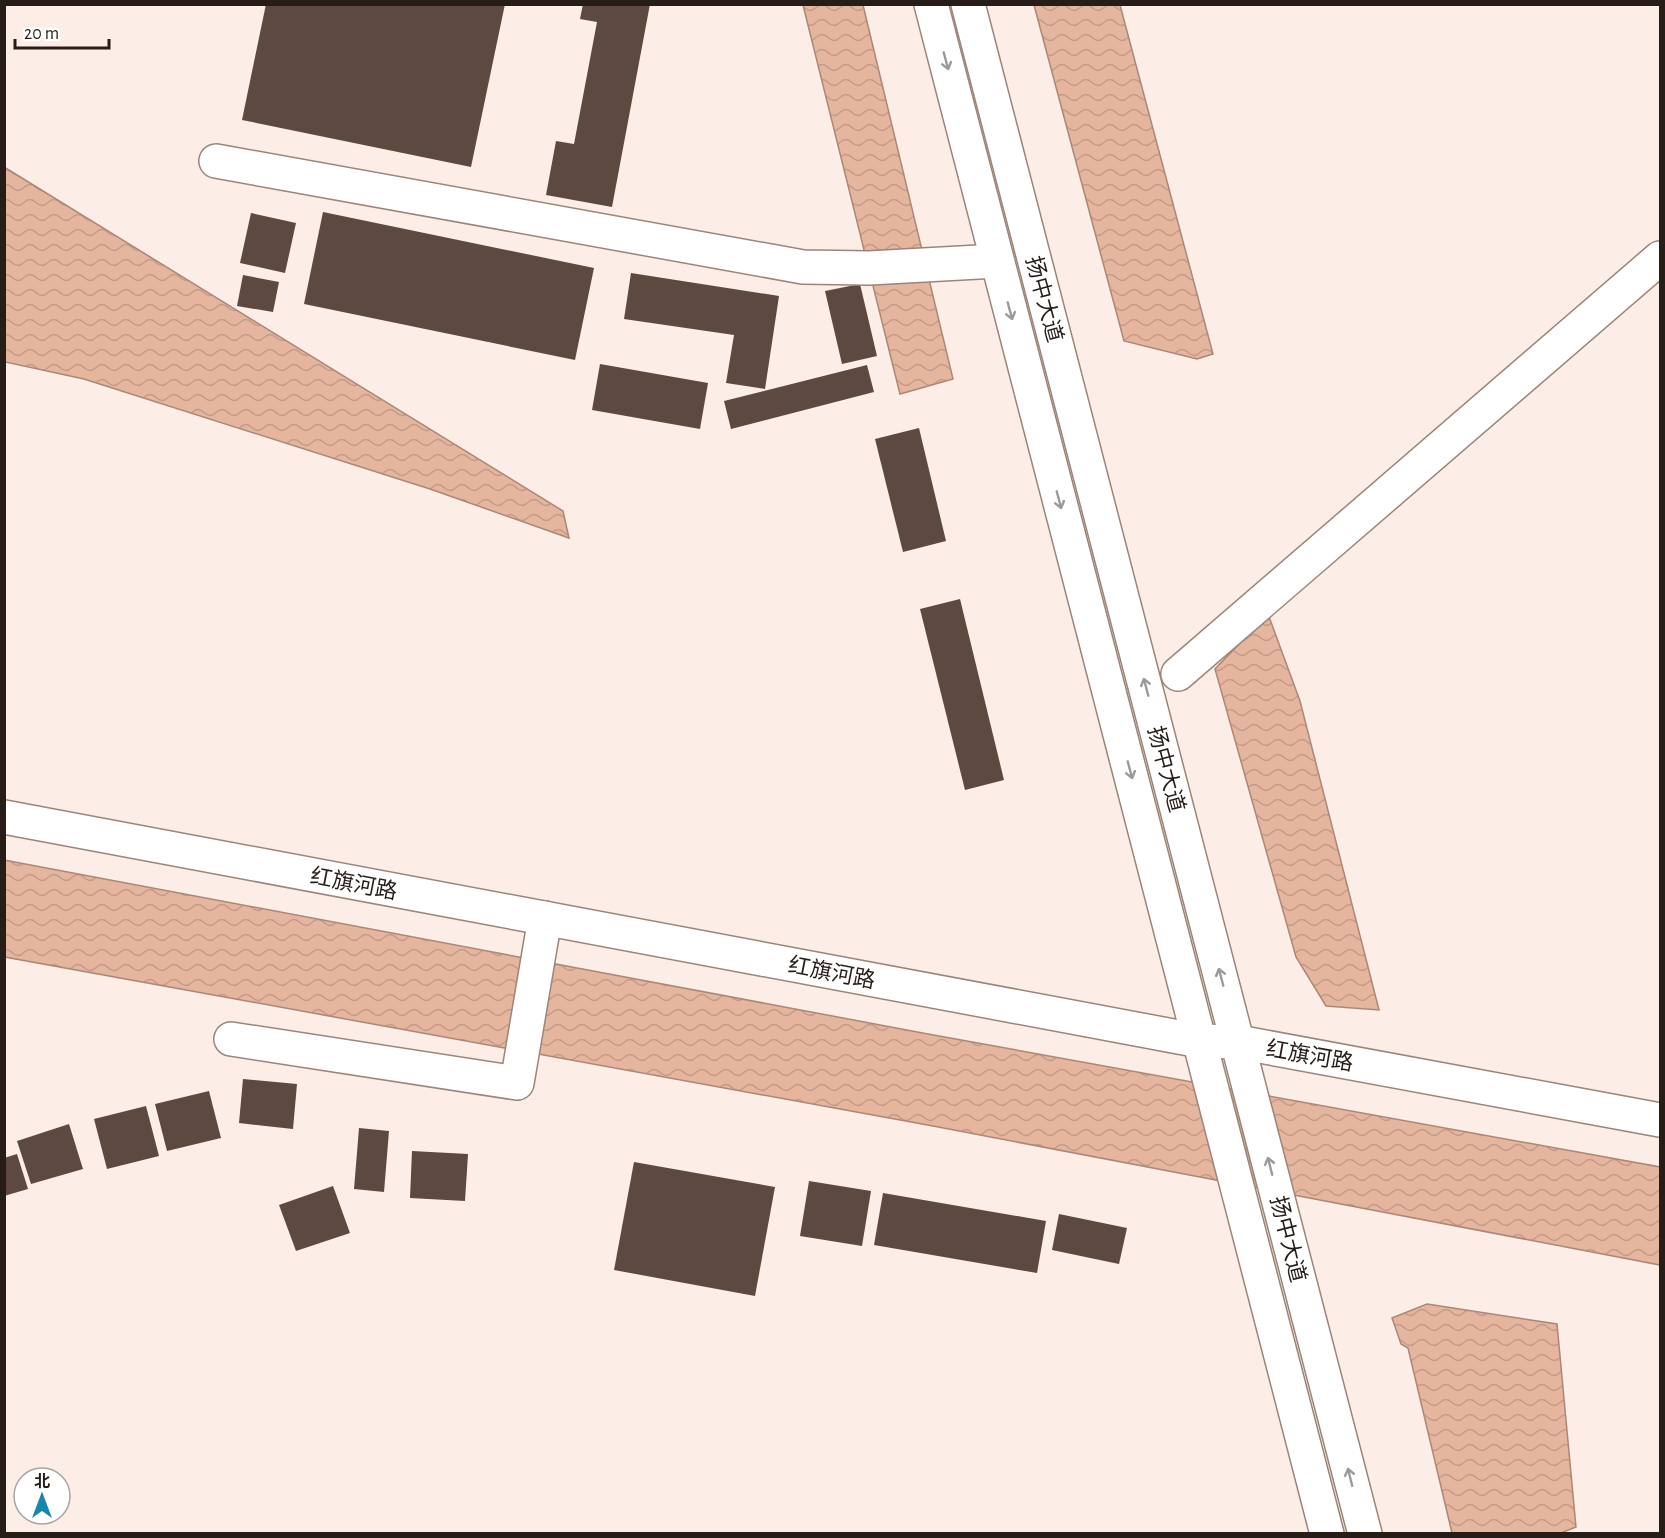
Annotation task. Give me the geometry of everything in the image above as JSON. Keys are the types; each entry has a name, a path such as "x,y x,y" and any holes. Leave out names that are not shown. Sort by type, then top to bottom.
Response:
{"main road":[{"name":"扬中大道","path":"931,4 1327,1533"},
{"name":"扬中大道","path":"968,4 1365,1533"},
{"path":"216,161 803,267 869,268 997,261"},
{"path":"1178,674 1660,258"},
{"name":"红旗河路","path":"4,817 1200,1041 1238,1042 1660,1120"},
{"path":"231,1039 517,1083 545,918"}],"water":[{"path":"803,5 863,5 953,379 900,394"},
{"path":"1034,5 1120,5 1213,354 1197,359 1124,341"},
{"path":"4,167 563,511 569,538 430,489 84,379 5,362"},
{"path":"1268,614 1300,701 1379,1010 1326,1006 1296,957 1215,669"},
{"path":"4,860 928,1034 1660,1167 1660,1265 933,1126 5,957"},
{"path":"1427,1304 1557,1324 1576,1527 1561,1533 1452,1533 1408,1348 1401,1344 1392,1318"}],"building":[{"path":"266,4 505,4 471,167 242,120"},
{"path":"583,4 650,4 612,207 546,195 556,141 574,144 597,22 580,19"},
{"path":"323,212 594,268 575,360 304,304"},
{"path":"251,213 296,223 285,273 240,263"},
{"path":"631,273 779,296 765,389 726,383 734,335 624,319"},
{"path":"243,275 279,282 273,312 237,306"},
{"path":"860,284 877,356 842,364 825,291"},
{"path":"600,364 708,383 700,429 592,410"},
{"path":"867,365 874,392 731,429 724,401"},
{"path":"919,428 946,541 903,552 875,439"},
{"path":"960,599 1004,780 965,790 920,609"},
{"path":"243,1079 297,1084 293,1129 239,1123"},
{"path":"209,1091 221,1138 167,1151 155,1104"},
{"path":"146,1106 159,1156 107,1169 94,1119"},
{"path":"69,1124 83,1169 31,1184 17,1141"},
{"path":"359,1128 389,1131 384,1192 354,1189"},
{"path":"412,1151 468,1154 465,1201 410,1198"},
{"path":"17,1154 28,1189 4,1196 4,1158"},
{"path":"634,1162 775,1187 755,1296 614,1270"},
{"path":"809,1181 871,1191 862,1246 800,1236"},
{"path":"333,1186 350,1233 296,1251 279,1205"},
{"path":"883,1193 1046,1221 1037,1273 874,1245"},
{"path":"1059,1214 1127,1228 1119,1264 1052,1250"}]}
